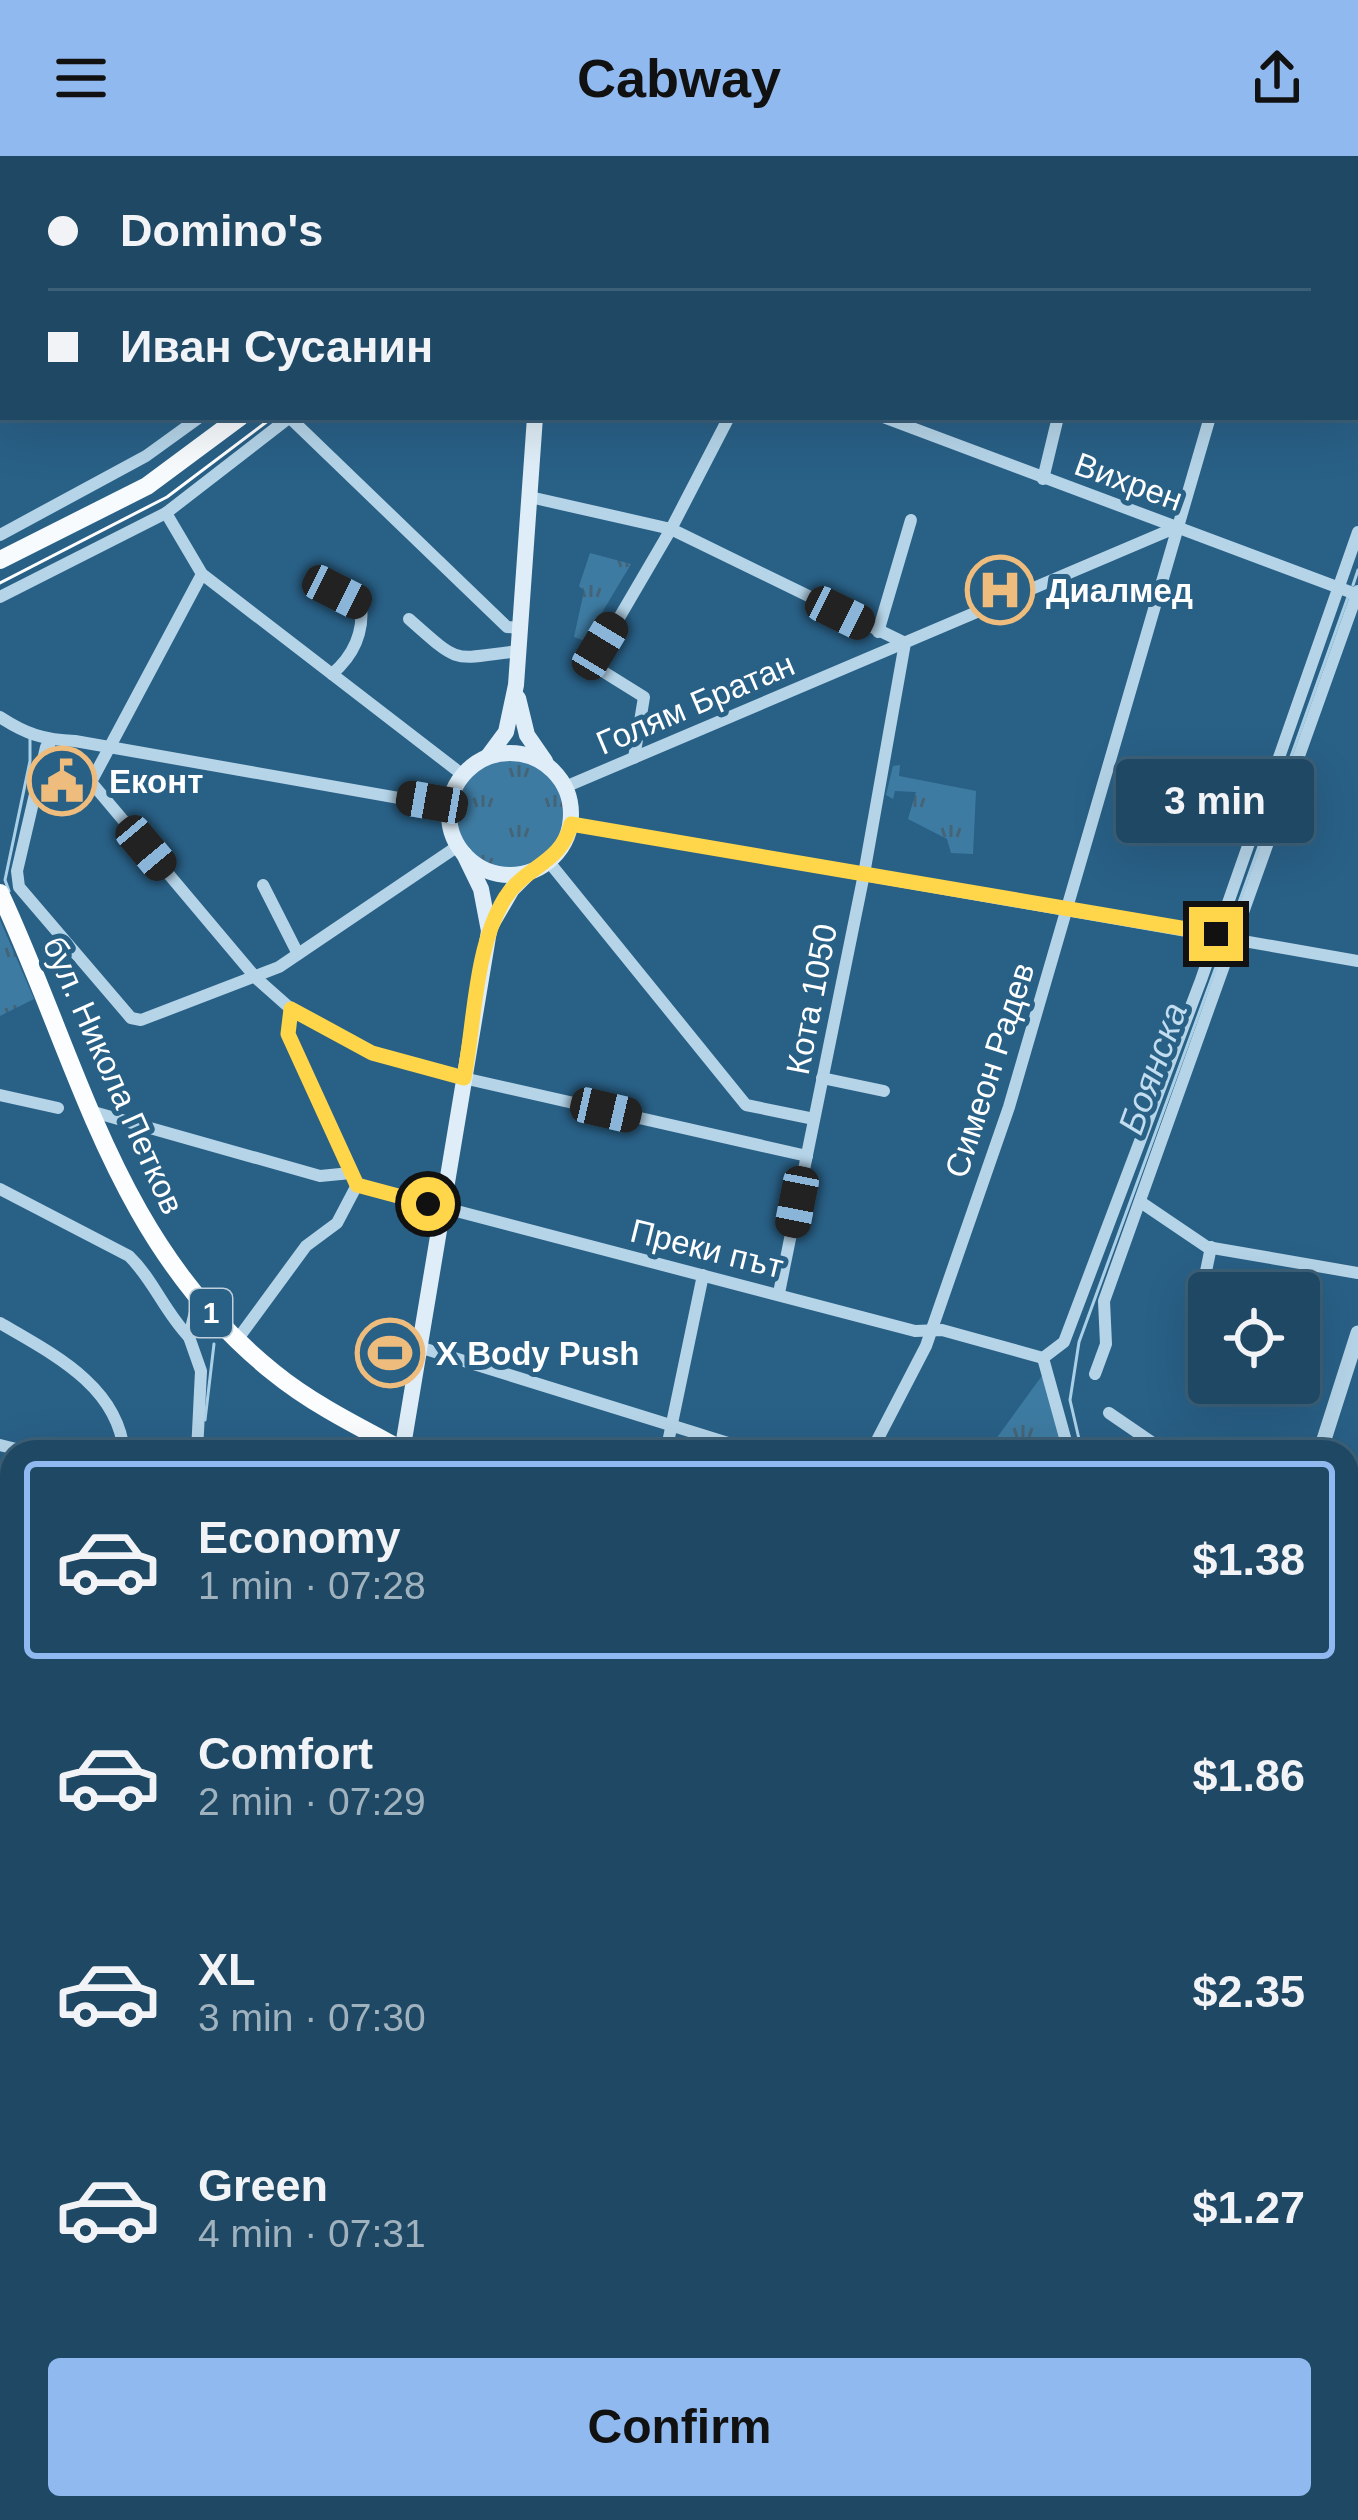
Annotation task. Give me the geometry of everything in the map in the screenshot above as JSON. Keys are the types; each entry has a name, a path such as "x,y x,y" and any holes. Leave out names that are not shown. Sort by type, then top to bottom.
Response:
{"highway":[{"name":"бул. Никола Петков","path":"0,893 90,1111 160,1251 237,1340 311,1400 383,1440"}],"main road":[{"path":"0,560 147,486 236,420"},
{"path":"489,932 482,889 450,827 449,807 464,775 506,732 516,685 535,420"},
{"path":"405,1440 489,932 504,900 528,873 561,849 571,824 566,787 527,735 516,685"},
{"path":"483,759 516,753 550,767"},
{"path":"461,850 495,874 528,873"}],"street":[{"path":"0,535 146,456 196,420"},
{"path":"0,597 166,513 286,420"},
{"path":"293,420 507,627 520,628"},
{"path":"634,758 644,697 599,669 595,659 671,530 727,420"},
{"name":"Вихрен","path":"891,420 1358,594"},
{"path":"1043,479 1057,420"},
{"name":"Симеон Радев","path":"877,1440 929,1331 1009,1107 1209,420"},
{"path":"530,496 671,530 904,643"},
{"path":"166,513 202,574 464,775"},
{"path":"878,632 910,520"},
{"name":"Голям Братан","path":"566,787 1177,527"},
{"path":"1066,1440 1043,1358 1064,1342 1216,934 1358,532"},
{"path":"92,782 202,574"},
{"path":"332,674 353,650 362,621 362,605 337,592"},
{"path":"1095,1374 1106,1344 1104,1301 1358,594"},
{"path":"409,619 447,652 468,659 519,651"},
{"name":"Кота 1050","path":"779,1294 864,874 904,643"},
{"path":"0,717 37,738 92,782 256,978 291,1009 372,1053 807,1156"},
{"path":"37,738 108,746 449,807"},
{"path":"37,738 17,871 20,887 131,1018 141,1020 256,978 461,850"},
{"path":"571,824 1358,961"},
{"path":"549,862 746,1105 814,1119"},
{"path":"263,885 298,954"},
{"path":"237,1340 306,1246 337,1223 354,1179 288,1034 291,1009"},
{"path":"823,1078 884,1090"},
{"path":"0,1095 58,1108"},
{"name":"Преки път","path":"90,1111 320,1176 354,1179 443,1208 1043,1358"},
{"path":"0,1189 129,1256 142,1269 156,1297 189,1337 201,1371 198,1440"},
{"path":"1142,1203 1211,1247 1358,1274"},
{"path":"1206,1272 1211,1247"},
{"path":"669,1440 703,1275"},
{"path":"189,1337 198,1299"},
{"path":"0,1323 95,1385 122,1426 123,1440"},
{"path":"1325,1440 1351,1382 1358,1333"},
{"path":"419,1348 718,1440"},
{"path":"1109,1413 1148,1440"}],"green space":[{"path":"590,553 631,564 585,641 574,637 584,591 579,586"},
{"path":"510,760 531,764 548,776 560,793 564,814 560,835 548,852 531,864 510,868 489,864 472,852 460,835 456,814 460,793 472,776 489,764"},
{"path":"900,765 899,776 976,791 973,854 951,853 947,839 908,819 916,792 895,791 893,799 886,795 893,766"},
{"path":"0,920 34,999 0,1016"},
{"path":"1044,1373 1064,1440 996,1439"}],"waterway":[{"name":"Боянска","path":"1353,585 1358,570"},
{"name":"Боянска","path":"1227,936 1349,594"},
{"path":"9,891 5,880 30,761 30,736"},
{"name":"Боянска","path":"1079,1440 1070,1400 1079,1342 1224,945"},
{"path":"205,1420 214,1344"}],"tram line":[{"path":"0,583 167,497 269,420"}],"place":[{"name":"Диалмед","path":"1000,590"},
{"name":"Еконт","path":"62,781"},
{"name":"X Body Push","path":"390,1353"}],"route":[{"path":"428,1204 357,1185 288,1034 291,1009 372,1053 464,1078 489,932 512,889 556,856 571,824 1216,934"}]}
